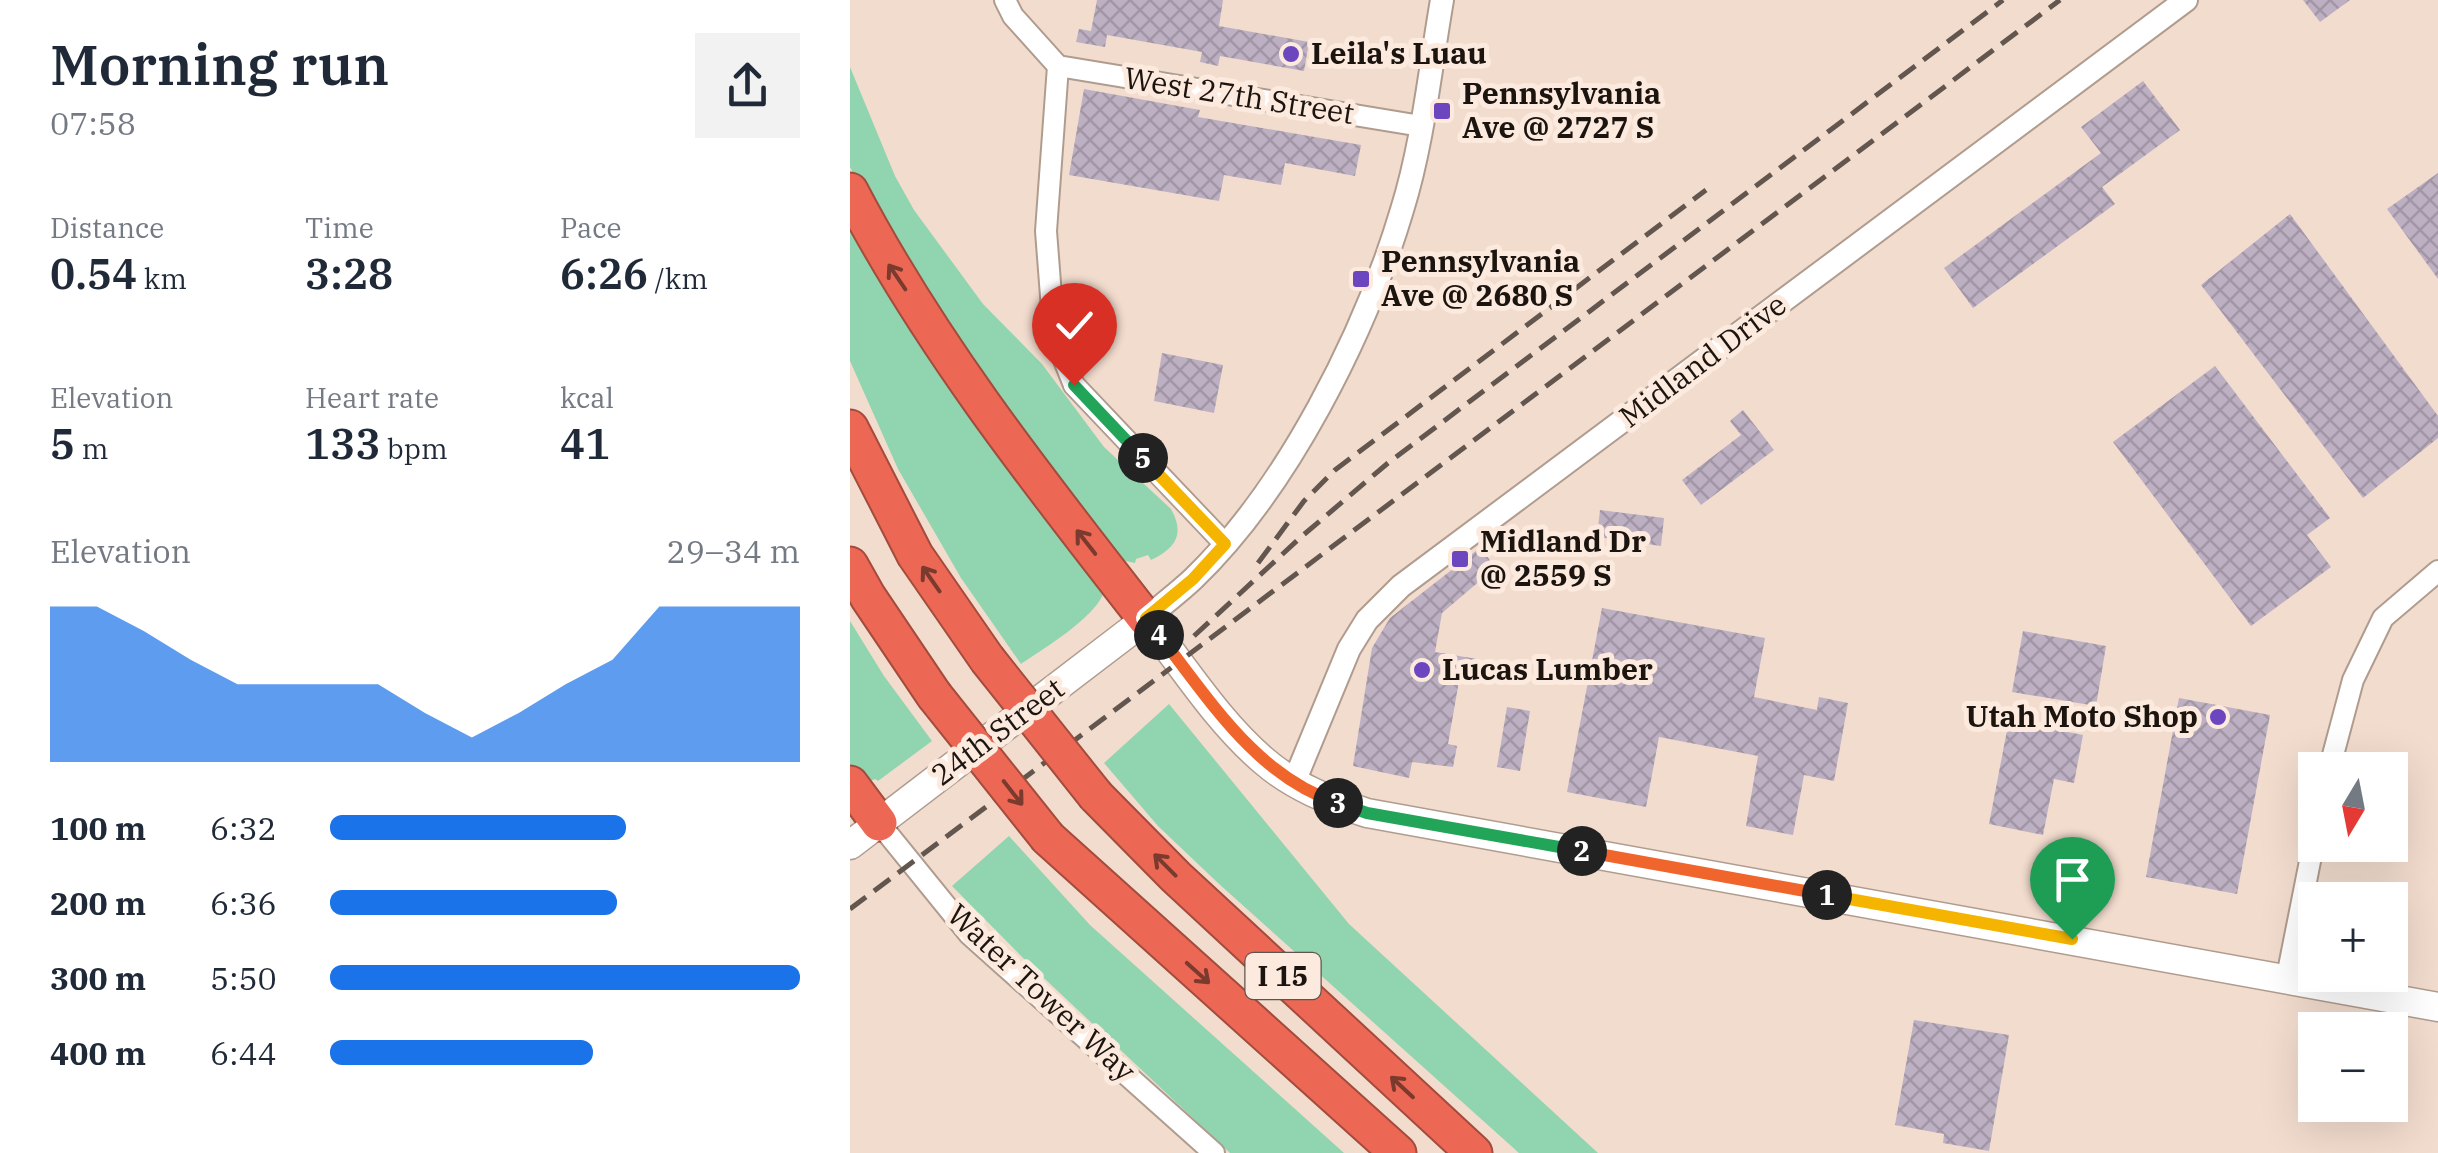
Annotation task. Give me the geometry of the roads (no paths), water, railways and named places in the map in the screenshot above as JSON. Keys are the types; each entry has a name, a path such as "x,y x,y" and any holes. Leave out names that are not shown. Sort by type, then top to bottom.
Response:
{"highway":[{"path":"850,192 888,264 1009,444 1146,618"},
{"name":"I 15","path":"850,428 915,556 987,659 1096,796 1176,877 1474,1153"},
{"name":"I 15","path":"850,565 934,694 1048,838 1398,1153"},
{"path":"850,784 879,823"}],"main road":[{"path":"1146,618 1236,732 1265,762 1328,800 1367,813 2438,1008"},
{"name":"24th Street","path":"850,846 1146,618"}],"street":[{"path":"1005,0 1012,16 1058,66 1046,231 1054,335 1074,385 1225,544"},
{"path":"1146,618 1193,579 1266,491 1314,413 1366,312 1403,208 1442,0"},
{"name":"Midland Drive","path":"1294,782 1349,649 1367,620 1401,586 2186,0"},
{"name":"West 27th Street","path":"1058,66 1420,126"},
{"path":"2334,752 2353,680 2384,618 2438,571"},
{"name":"Water Tower Way","path":"879,823 969,934 1214,1153"},
{"path":"2286,978 2310,862"}],"railway":[{"path":"1194,636 1388,463 2003,0"},
{"path":"850,909 2060,0"},
{"path":"1258,563 1304,501 1335,470 1706,190"}],"place":[{"name":"Leila's Luau","path":"1291,54"},
{"name":"Pennsylvania Ave @ 2727 S","path":"1442,111"},
{"name":"Pennsylvania Ave @ 2680 S","path":"1361,279"},
{"name":"Midland Dr @ 2559 S","path":"1460,559"},
{"name":"Lucas Lumber","path":"1422,670"},
{"name":"Utah Moto Shop","path":"2218,717"}]}
